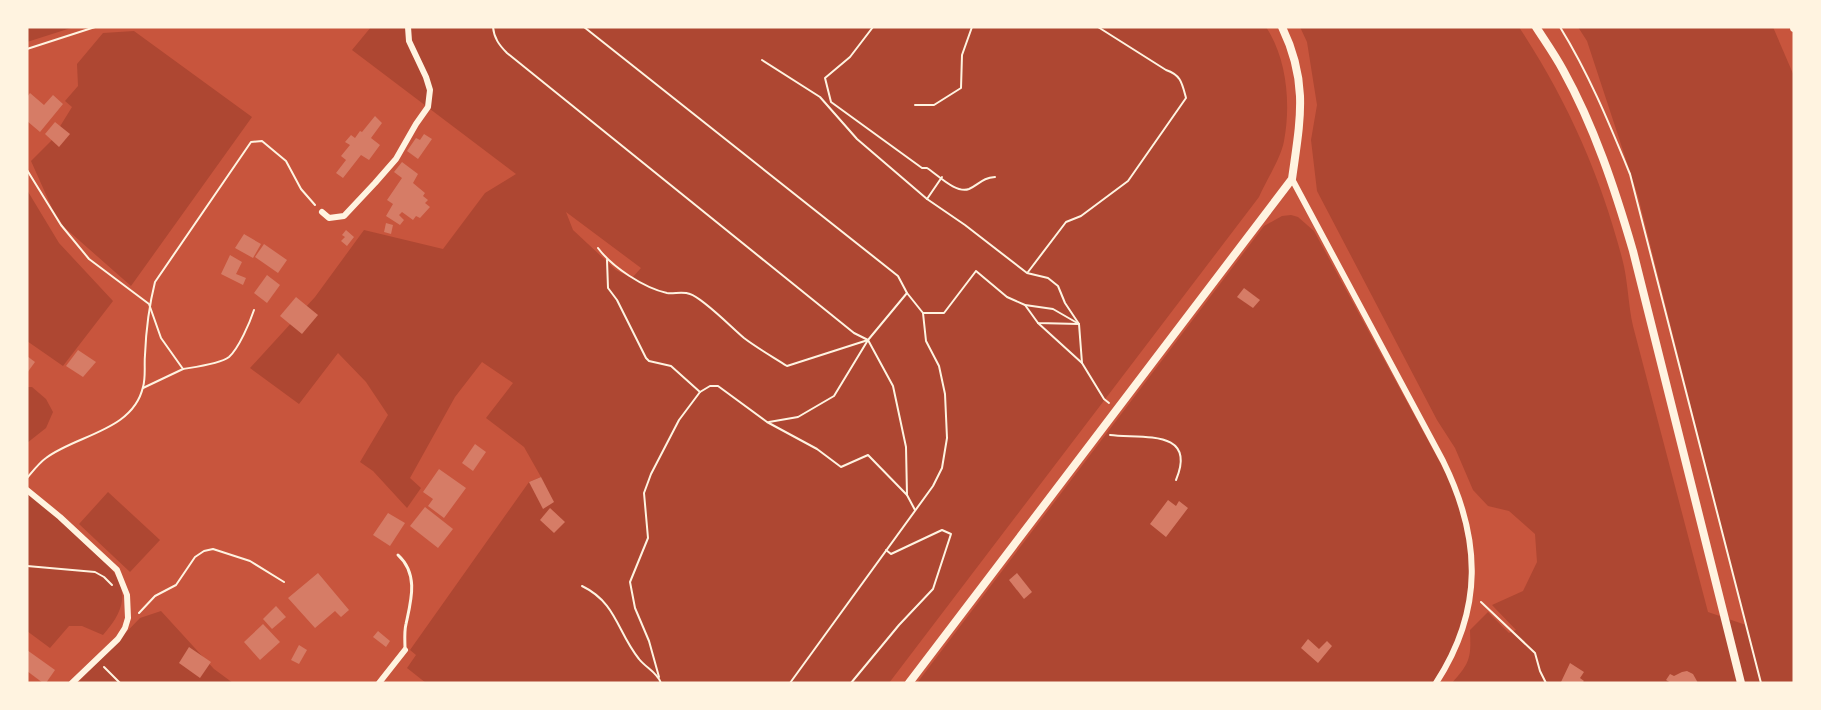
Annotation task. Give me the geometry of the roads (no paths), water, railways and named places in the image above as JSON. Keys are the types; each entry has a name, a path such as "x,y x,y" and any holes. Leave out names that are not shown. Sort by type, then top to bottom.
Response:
{"street":[{"path":"322,212 329,218 344,216 396,159 416,124 429,107 430,90 409,41 408,27"},
{"path":"909,683 1292,179 1301,110 1300,82 1296,63 1282,27"},
{"path":"1536,27 1563,70 1590,128 1619,203 1742,683"},
{"path":"1292,179 1454,482 1471,546 1473,578 1466,620 1456,646 1436,683"},
{"path":"27,490 117,570 127,595 128,618 125,628 118,639 72,683"},
{"path":"379,683 405,650"}],"lane":[{"path":"398,555 406,564 411,579 411,609 405,626 405,650"}]}
